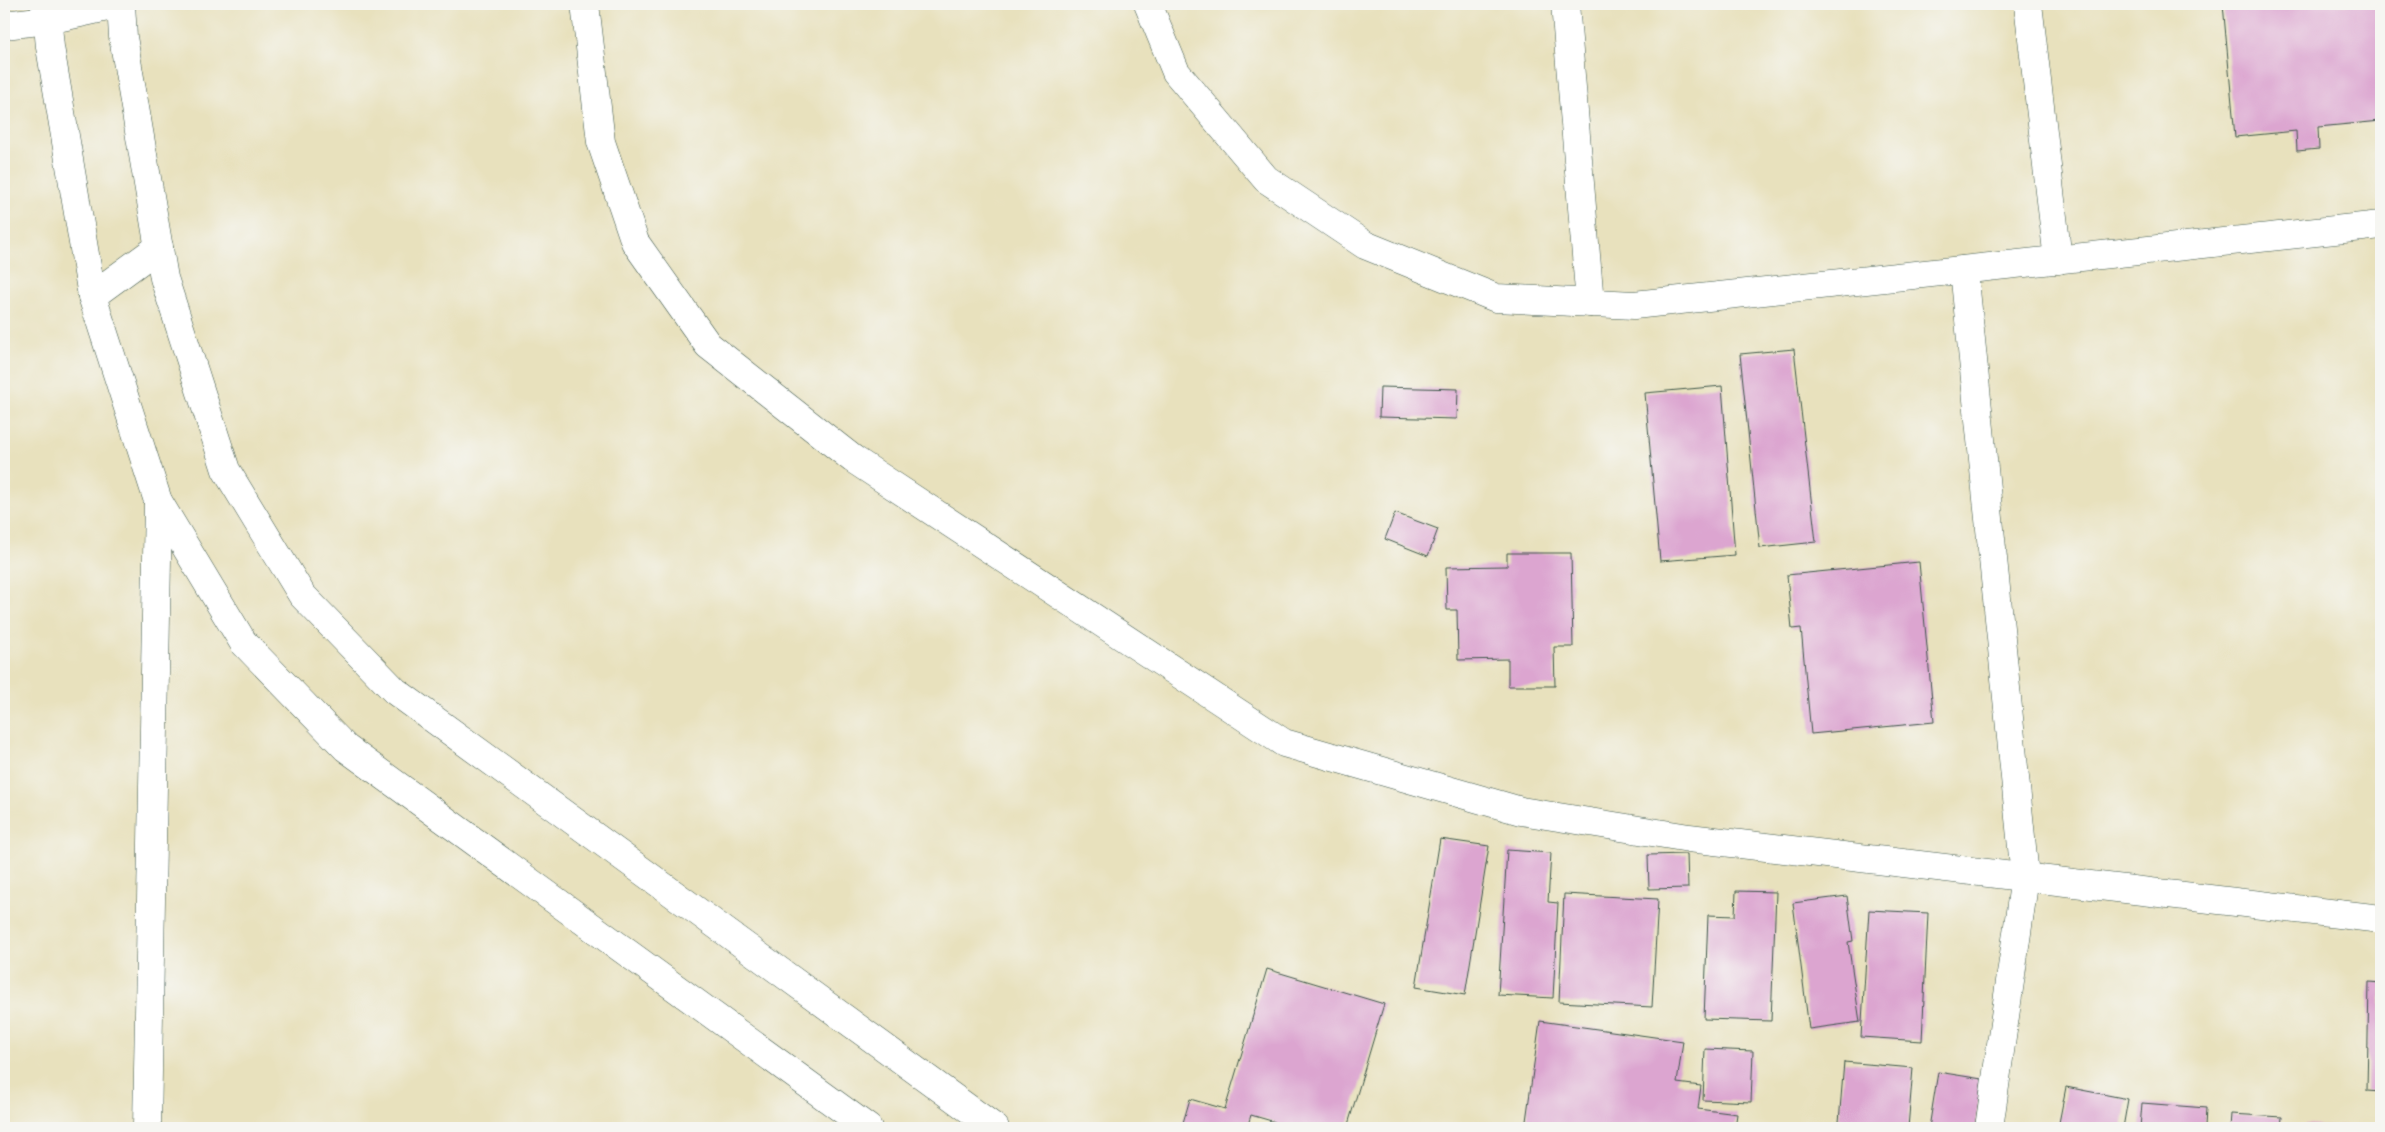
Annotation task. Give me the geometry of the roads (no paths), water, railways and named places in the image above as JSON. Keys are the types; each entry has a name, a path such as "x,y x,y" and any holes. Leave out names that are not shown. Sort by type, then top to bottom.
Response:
{"street":[{"path":"4,25 47,12 121,4 124,37 164,278 226,470 302,596 395,691 995,1128"},
{"path":"585,4 601,142 635,242 708,345 853,459 1284,743 1521,811 1689,838 2381,918"},
{"path":"1148,4 1176,72 1266,179 1365,245 1496,298 1634,305 2381,225"},
{"path":"1564,4 1590,303"},
{"path":"2028,4 2058,260"},
{"path":"47,12 50,47 92,296 158,501 243,642 346,748 859,1125"},
{"path":"92,296 159,247"},
{"path":"1964,270 2025,877 1989,1128"},
{"path":"147,1128 158,501"}]}
